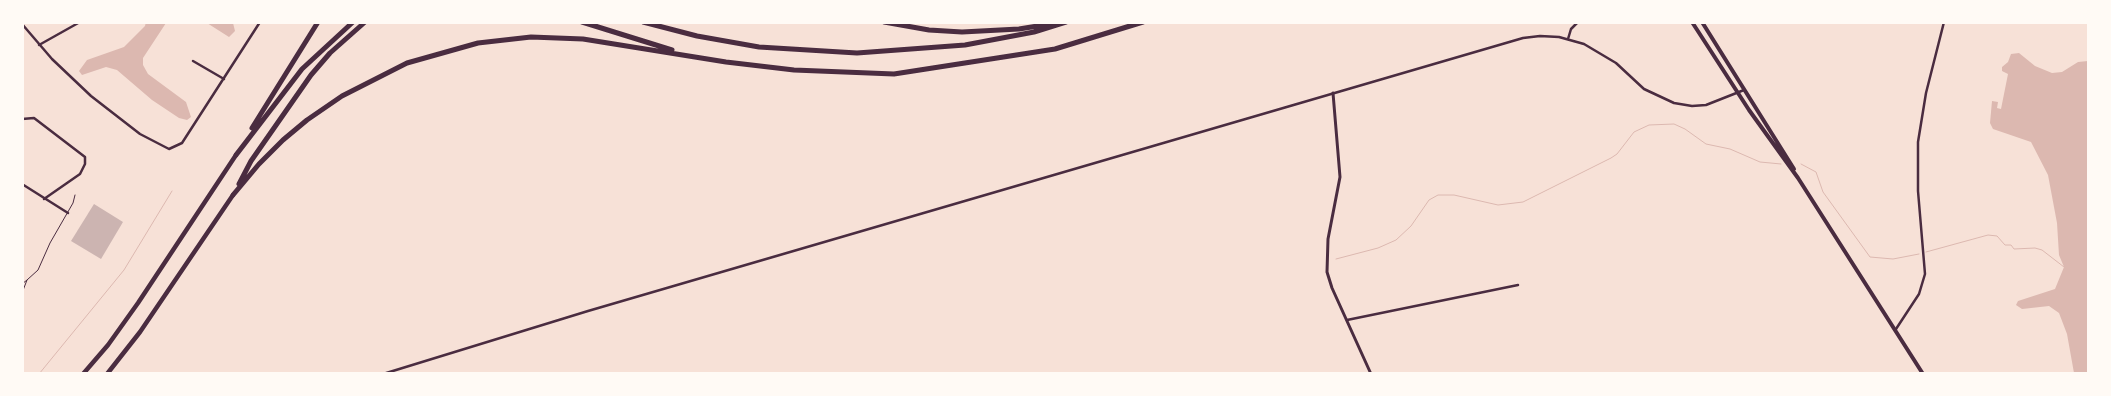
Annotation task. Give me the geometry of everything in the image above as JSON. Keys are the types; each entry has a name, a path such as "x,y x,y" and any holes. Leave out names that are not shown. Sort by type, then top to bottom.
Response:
{"highway":[{"path":"83,374 108,345 143,297 236,155 318,22"},
{"path":"236,155 302,69 353,22"},
{"path":"233,196 251,161 311,75 330,53 365,22"},
{"path":"582,22 647,44 726,62"},
{"path":"643,22 697,36 759,47 857,53 965,45 1025,34 1066,22"},
{"path":"884,22 929,30 962,32 1019,29 1058,22"},
{"path":"107,374 140,332 233,196 271,152 329,104 388,71 442,52 505,39 567,38 621,44 726,62 794,70 894,74 1055,49 1143,22"}],"main road":[{"path":"1692,22 1738,94 1798,178"},
{"path":"1702,22 1798,178 1923,374"}],"street":[{"path":"39,45 80,22"},
{"path":"22,24 64,71 103,106 140,134 166,149 176,148 182,143 260,22"},
{"path":"1568,39 1571,29 1578,22"},
{"path":"1896,329 1920,294 1925,274 1918,191 1918,142 1926,93 1944,22"},
{"path":"383,374 588,311 1523,38 1540,36 1568,39 1584,44 1605,55 1644,89 1668,102 1699,106 1738,94 1744,90"},
{"path":"193,61 224,79"},
{"path":"1333,93 1340,177 1328,239 1327,272 1332,288 1371,374"},
{"path":"22,119 34,118 85,158 85,164 80,174 44,199"},
{"path":"22,184 68,213"},
{"path":"1347,320 1518,285"}],"lane":[{"path":"22,284 38,270 50,243 68,213 75,195"},
{"path":"22,293 27,280"}],"shaded area":[{"path":"146,22 166,23 143,58 143,65 148,74 186,102 191,117 187,120 179,118 152,100 117,70 106,67 82,75 79,71 87,60 124,47 145,26"},
{"path":"207,23 233,23 235,31 229,37"},
{"path":"2019,53 2035,66 2052,73 2062,72 2078,62 2088,61 2088,373 2074,373 2067,334 2059,313 2049,306 2022,309 2016,305 2018,301 2055,289 2064,267 2059,255 2057,223 2048,175 2031,142 1993,129 1990,123 1992,101 1998,102 1997,108 2001,109 2008,74 2002,71 2002,67 2008,62 2011,54"}],"building":[{"path":"94,204 123,222 101,259 71,241"}],"waterway":[{"path":"1336,259 1378,248 1396,240 1411,226 1429,200 1438,195 1454,195 1498,205 1523,202 1611,158 1617,154 1634,132 1649,125 1674,124 1685,129 1706,144 1730,149 1760,162 1781,164"},
{"path":"1801,164 1816,172 1823,192 1870,257 1893,259 1919,254"},
{"path":"39,374 124,270 172,191"},
{"path":"1926,252 1988,235 1997,236 2005,245 2011,245 2014,249 2035,248 2042,250 2064,267"}]}
